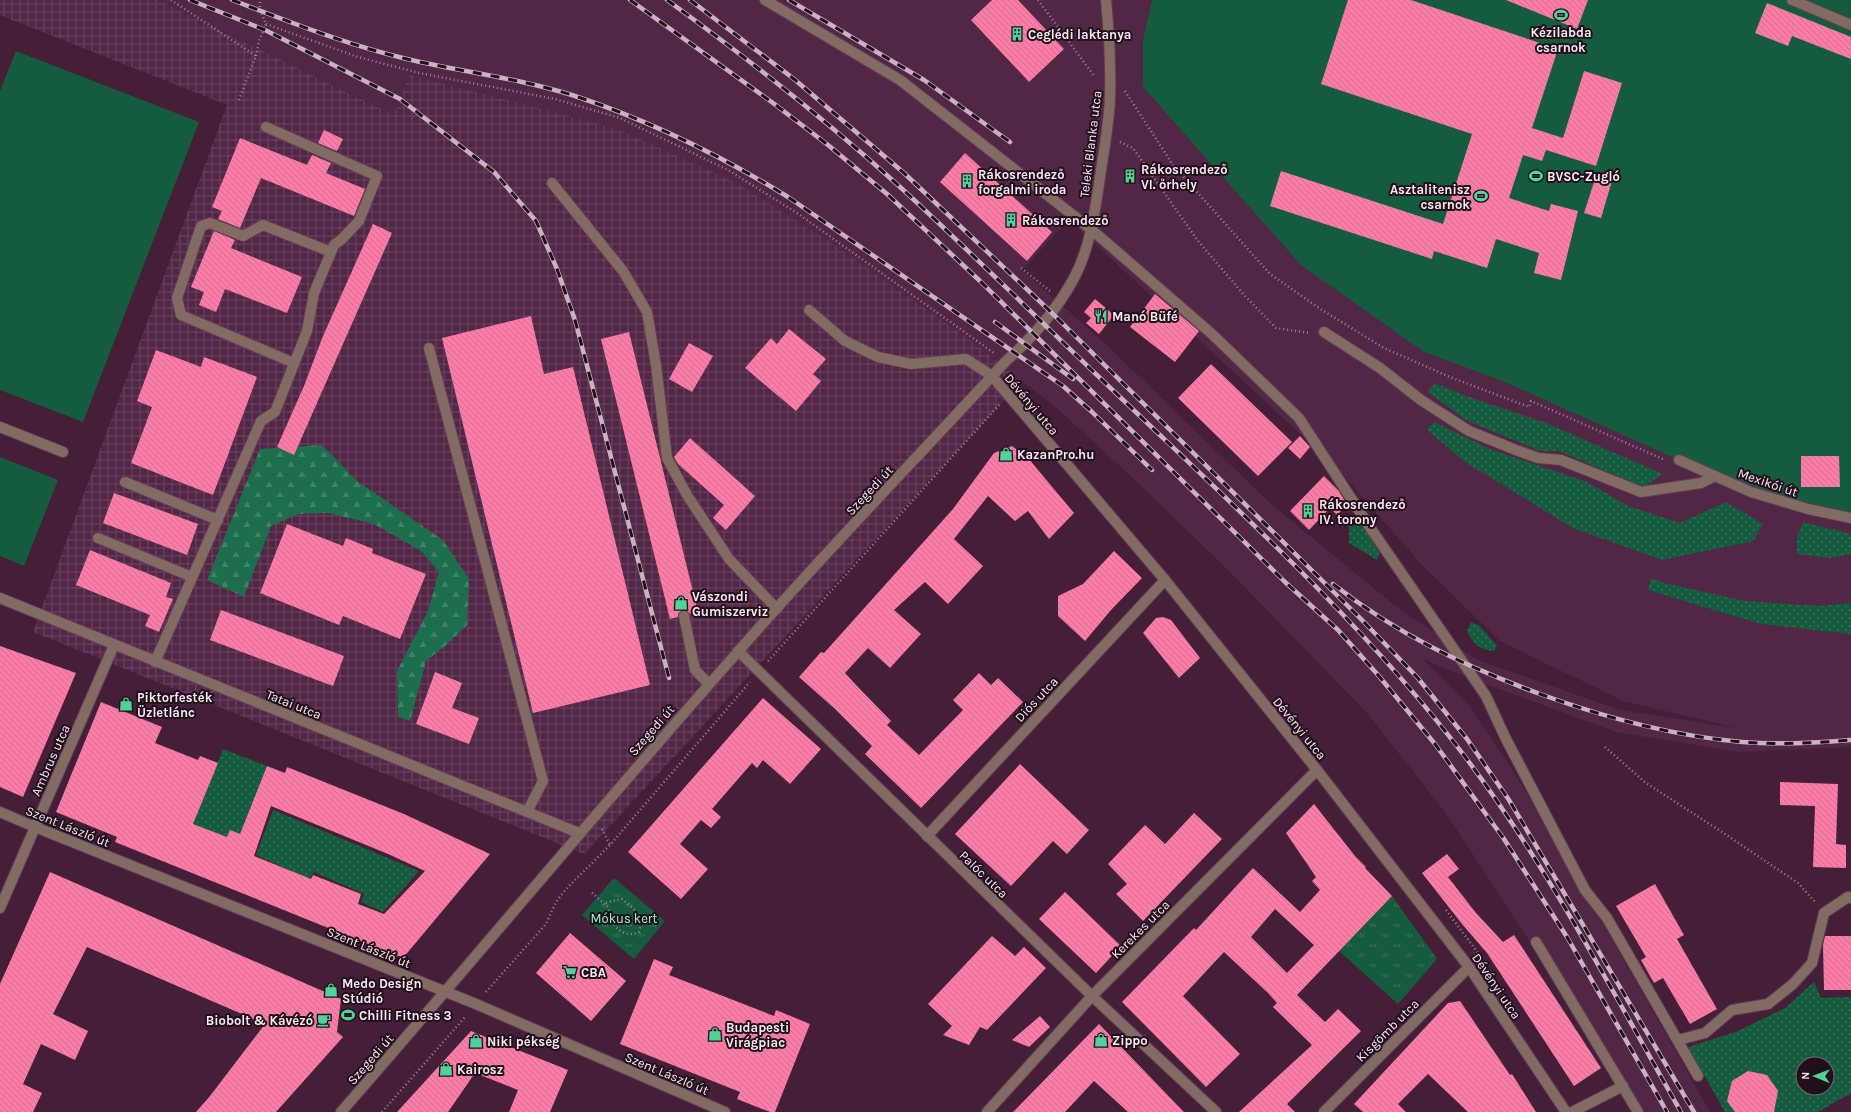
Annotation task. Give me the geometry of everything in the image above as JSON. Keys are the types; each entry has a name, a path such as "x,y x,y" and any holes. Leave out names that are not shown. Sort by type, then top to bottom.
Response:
{"street":[{"path":"765,0 900,80 1092,230 1212,334 1299,418 1369,526 1486,696 1508,744 1586,890 1607,918 1698,1076"},
{"name":"Teleki Blanka utca","path":"992,376 1043,324 1061,300 1074,279 1092,230 1106,137 1110,96 1110,58 1106,0"},
{"path":"1792,0 1851,25"},
{"path":"155,662 260,421 275,412 307,331 314,293 334,245 342,239 359,221 377,176 266,127"},
{"path":"552,183 623,271 648,312 667,458 687,495 729,559 776,609"},
{"path":"294,364 181,315 177,298 201,226 210,223 243,236 263,225 331,252"},
{"name":"Dévényi utca","path":"809,310 845,341 878,357 911,364 966,358 992,376 1165,580 1316,770 1469,967 1566,1112"},
{"path":"1324,332 1380,368 1421,400 1469,431 1538,458 1561,460 1641,492 1701,483 1715,476"},
{"path":"429,348 543,781 527,812"},
{"name":"Szegedi út","path":"341,1112 544,878 579,833 738,651 992,376"},
{"path":"0,427 63,452"},
{"name":"Mexikói út","path":"1679,460 1751,492 1808,509 1851,518"},
{"path":"125,482 218,520"},
{"path":"98,538 192,578"},
{"name":"Diós utca","path":"927,836 1165,580"},
{"name":"Tatai utca","path":"0,598 579,833"},
{"path":"684,616 695,670 709,684"},
{"name":"Ambrus utca","path":"0,908 114,645"},
{"name":"Palóc utca","path":"738,651 1092,996 1216,1112"},
{"name":"Kerekes utca","path":"987,1112 1092,996 1316,770"},
{"name":"Szent László út","path":"0,812 476,1004 725,1112"},
{"path":"1678,1040 1705,1033 1732,1010 1768,1004 1792,984 1812,963 1824,913 1848,898 1851,898"},
{"path":"1536,942 1638,1112"},
{"name":"Kisgömb utca","path":"1324,1112 1469,967"},
{"path":"1572,1112 1623,1086"}],"path":[{"path":"171,0 256,56"},
{"path":"240,100 266,24 260,10 260,0"},
{"path":"1038,0 1110,96"},
{"path":"266,24 358,57 419,73 555,99 620,118 728,170 797,213 1006,361"},
{"path":"1124,90 1174,165 1270,274 1322,310 1384,348 1450,377 1529,407 1531,401 1662,460 1679,460"},
{"path":"1106,137 1133,148 1198,241 1245,296 1276,328 1308,333 1324,332"},
{"path":"1021,268 1061,300"},
{"path":"382,1112 546,924 556,902 566,889 610,845 759,672 1008,395"},
{"path":"1605,747 1646,783 1798,883 1824,913"},
{"path":"592,893 608,907 608,916 620,931 630,934 639,932 641,926 638,913 631,906 622,899 604,903"}],"shaded area":[{"path":"0,0 159,0 394,115 409,75 615,128 735,182 830,242 968,338 1022,381 584,854 33,632 227,105 0,15"},
{"path":"159,0 1152,0 1143,39 1424,352 1502,381 1672,457 1755,491 1851,514 1851,747 1738,752 1616,732 1471,679 1423,659 1468,704 1510,766 1555,839 1710,1112 1632,1112 1538,954 1445,812 1367,713 1228,570 1139,484 1060,411 968,338 830,242 405,84 395,115","holes":["1069,220 1336,467 1422,565 1500,641 1623,701 1736,728 1620,710 1478,660 1403,612 1271,504 1110,348 1022,270"]}],"green space":[{"name":"BVSC-Zugló","path":"1152,0 1851,0 1851,514 1755,491 1672,457 1502,381 1424,352 1301,265 1143,87 1143,39"},
{"path":"16,51 199,122 83,422 0,390 0,91"},
{"path":"1434,383 1477,400 1546,423 1663,474 1643,487 1559,451 1540,451 1466,420 1428,392"},
{"path":"1434,422 1492,450 1587,482 1628,506 1680,523 1726,502 1763,524 1753,541 1662,560 1573,528 1465,462 1427,430"},
{"path":"322,445 357,481 443,540 469,579 467,625 445,646 426,661 410,721 398,717 397,671 428,611 439,572 421,551 374,524 328,513 298,514 271,526 244,597 207,580 260,449"},
{"path":"0,457 58,480 24,566 0,556"},
{"path":"1359,520 1380,552 1377,560 1349,543 1349,525"},
{"path":"1803,522 1851,534 1851,554 1831,558 1797,554 1797,537"},
{"path":"1651,578 1664,583 1745,601 1820,606 1851,603 1851,634 1761,624 1648,590"},
{"path":"1471,622 1480,626 1497,646 1494,651 1481,648 1474,643 1467,631"},
{"path":"223,749 267,766 240,834 227,837 193,824"},
{"path":"273,810 419,871 383,912 361,902 364,894 314,872 309,879 256,855"},
{"name":"Mókus kert","path":"614,878 665,921 634,959 582,915"},
{"path":"1392,896 1437,959 1398,1004 1338,950"},
{"path":"1814,982 1821,998 1851,997 1851,1093 1818,1112 1725,1112 1688,1047 1736,1032 1785,1008"}],"building":[{"name":"Ceglédi laktanya","path":"992,0 1018,0 1064,49 1029,82 971,20"},
{"path":"1348,0 1411,0 1558,49 1532,128 1563,138 1584,71 1622,83 1596,166 1546,150 1542,161 1523,155 1509,198 1549,211 1551,204 1578,211 1561,280 1534,273 1539,253 1496,239 1487,268 1434,251 1432,259 1270,206 1281,171 1443,224 1472,134 1321,84"},
{"name":"Kézilabda csarnok","path":"1506,0 1588,0 1577,29"},
{"path":"1767,3 1851,37 1851,59 1792,36 1788,46 1755,33"},
{"path":"324,130 343,139 337,151 318,143"},
{"path":"240,138 307,165 312,155 331,163 326,173 365,189 354,216 261,178 240,228 218,219 222,211 212,207"},
{"name":"Rákosrendező","path":"965,153 1052,232 1027,261 940,182"},
{"path":"1596,176 1612,181 1601,218 1584,213"},
{"path":"373,224 392,233 294,455 277,447 304,386 323,336"},
{"path":"214,231 235,240 231,248 302,277 287,313 225,289 216,312 199,305 204,292 191,287"},
{"path":"1155,294 1199,331 1175,362 1130,327"},
{"name":"Manó Büfé","path":"1095,299 1114,315 1099,334 1086,323 1091,318 1084,312"},
{"path":"531,316 544,374 573,367 650,685 533,713 442,338"},
{"path":"789,329 826,359 813,374 821,381 796,411 745,368 771,338 777,344"},
{"path":"629,332 698,612 690,614 686,610 682,610 678,614 678,617 670,619 601,339"},
{"path":"689,343 713,356 692,392 669,379"},
{"path":"156,350 201,367 204,357 257,377 213,495 131,463 152,407 137,401"},
{"path":"1211,364 1292,442 1258,476 1178,398"},
{"path":"1300,436 1310,447 1300,459 1288,448"},
{"path":"690,438 755,496 726,530 713,518 724,505 678,464 674,457"},
{"path":"1012,446 1028,458 1074,513 1049,539 1028,511 1015,521 988,496 954,539 983,566 948,604 925,582 894,610 921,634 890,668 868,648 845,673 891,721 887,725 919,755 963,710 953,700 979,673 991,685 998,678 1023,702 921,808 865,754 872,746 835,709 799,677 821,652 824,653 953,509 994,453"},
{"path":"1801,456 1839,456 1840,487 1801,487"},
{"path":"1324,476 1339,491 1347,505 1337,515 1330,508 1309,530 1290,511"},
{"path":"114,493 198,524 187,555 103,523"},
{"path":"287,524 343,546 346,538 373,549 372,553 426,574 400,639 343,616 339,625 260,593"},
{"path":"90,550 171,583 166,597 173,599 159,632 145,626 150,615 76,585"},
{"path":"1114,551 1142,578 1111,610 1085,641 1058,616 1058,596 1083,584"},
{"path":"221,610 344,656 333,686 210,640"},
{"path":"1163,617 1171,620 1200,658 1179,678 1143,633 1156,618"},
{"path":"0,646 76,673 23,797 0,787"},
{"path":"435,672 462,683 452,708 479,718 469,744 416,724"},
{"path":"763,698 821,749 790,784 763,760 757,768 752,763 712,809 721,817 711,828 701,820 680,844 708,869 681,899 628,852"},
{"path":"101,702 162,727 155,743 198,760 200,756 218,763 193,824 227,837 230,830 240,834 267,766 285,773 287,767 404,814 490,854 403,958 115,842 117,837 56,812","holes":["271,806 388,854 425,871 384,914 358,904 361,894 313,875 311,879 254,856"]},
{"path":"1020,764 1089,830 1067,854 1053,841 1011,886 955,834"},
{"path":"1780,782 1838,784 1836,844 1846,845 1846,868 1813,867 1815,806 1780,805"},
{"path":"1314,804 1355,856 1366,867 1365,868 1392,896 1297,995 1325,1022 1338,1009 1361,1031 1287,1104 1295,1112 1239,1112 1312,1045 1273,1007 1277,1003 1268,993 1224,952 1183,996 1240,1054 1206,1087 1122,1002 1194,928 1196,930 1253,868 1300,912 1320,890 1312,881 1316,877 1286,833","holes":["1275,909 1314,945 1287,973 1251,937"]},
{"path":"1194,813 1222,839 1143,921 1116,894 1127,884 1108,864 1145,825 1165,844"},
{"path":"1447,854 1459,869 1448,877 1476,913 1503,942 1514,935 1601,1068 1574,1086 1487,953 1422,873"},
{"path":"50,872 341,999 337,1032 343,1037 276,1112 196,1112 265,1024 87,947 53,1014 88,1031 75,1060 41,1044 23,1084 42,1093 33,1112 0,1112 0,984"},
{"path":"1655,884 1684,935 1677,939 1717,1009 1690,1024 1663,978 1654,983 1641,960 1646,957 1616,906"},
{"path":"1065,892 1121,946 1096,973 1039,919"},
{"path":"570,933 626,981 591,1021 536,973"},
{"path":"992,936 1015,956 1024,947 1046,968 987,1030 980,1027 969,1045 943,1035 952,1026 928,1004"},
{"path":"1825,936 1851,936 1851,990 1824,990 1823,945"},
{"name":"Budapesti Virágpiac","path":"654,959 673,967 669,975 774,1016 776,1010 810,1024 775,1112 770,1112 737,1099 740,1092 620,1044"},
{"path":"1460,1001 1510,1075 1512,1074 1536,1112 1468,1112 1428,1074 1398,1104 1406,1112 1363,1112 1354,1104 1448,1003"},
{"path":"1040,1016 1050,1027 1029,1047 1012,1040"},
{"path":"1099,1024 1184,1112 1128,1112 1094,1081 1065,1112 1013,1112"},
{"path":"471,1031 568,1070 550,1112 509,1112 518,1090 475,1073 448,1112 397,1112"},
{"path":"1748,1071 1767,1075 1778,1091 1774,1112 1735,1112 1727,1101 1732,1081"}],"railway":[{"path":"190,0 265,30 400,99 494,172 536,221 557,269 575,320 669,678"},
{"path":"232,0 362,47 428,64 531,84 572,95 656,127 710,153 788,197 1063,386 1152,470"},
{"path":"630,0 773,103 828,145 887,194 980,281 1285,582 1338,630 1378,675 1435,744 1504,839 1567,937 1667,1112"},
{"path":"667,0 786,90 899,186 1299,569 1384,659 1463,754 1494,796 1523,840 1578,929 1681,1112"},
{"path":"690,0 794,79 904,173 1052,313 1361,619 1417,677 1467,739 1509,800 1694,1112"},
{"path":"789,0 924,80 1010,142"},
{"path":"995,322 1073,379"},
{"path":"1333,584 1382,618 1458,660 1540,694 1590,711 1665,731 1742,742 1810,743 1851,740"}],"place":[{"name":"Kézilabda csarnok","path":"1561,15"},
{"name":"Ceglédi laktanya","path":"1017,34"},
{"name":"Rákosrendező VI. őrhely","path":"1130,176"},
{"name":"BVSC-Zugló","path":"1536,176"},
{"name":"Rákosrendező forgalmi iroda","path":"967,181"},
{"name":"Asztalitenisz csarnok","path":"1481,196"},
{"name":"Rákosrendező","path":"1011,220"},
{"name":"Manó Büfé","path":"1101,316"},
{"name":"KazanPro.hu","path":"1006,454"},
{"name":"Rákosrendező IV. torony","path":"1308,511"},
{"name":"Vászondi Gumiszerviz","path":"681,603"},
{"name":"Piktorfesték Üzletlánc","path":"126,704"},
{"name":"CBA","path":"570,972"},
{"name":"Medo Design Stúdió","path":"331,990"},
{"name":"Chilli Fitness 3","path":"348,1015"},
{"name":"Biobolt & Kávézó","path":"324,1020"},
{"name":"Budapesti Virágpiac","path":"715,1034"},
{"name":"Zippo","path":"1101,1040"},
{"name":"Niki pékség","path":"476,1041"},
{"name":"Kairosz","path":"446,1069"}]}
